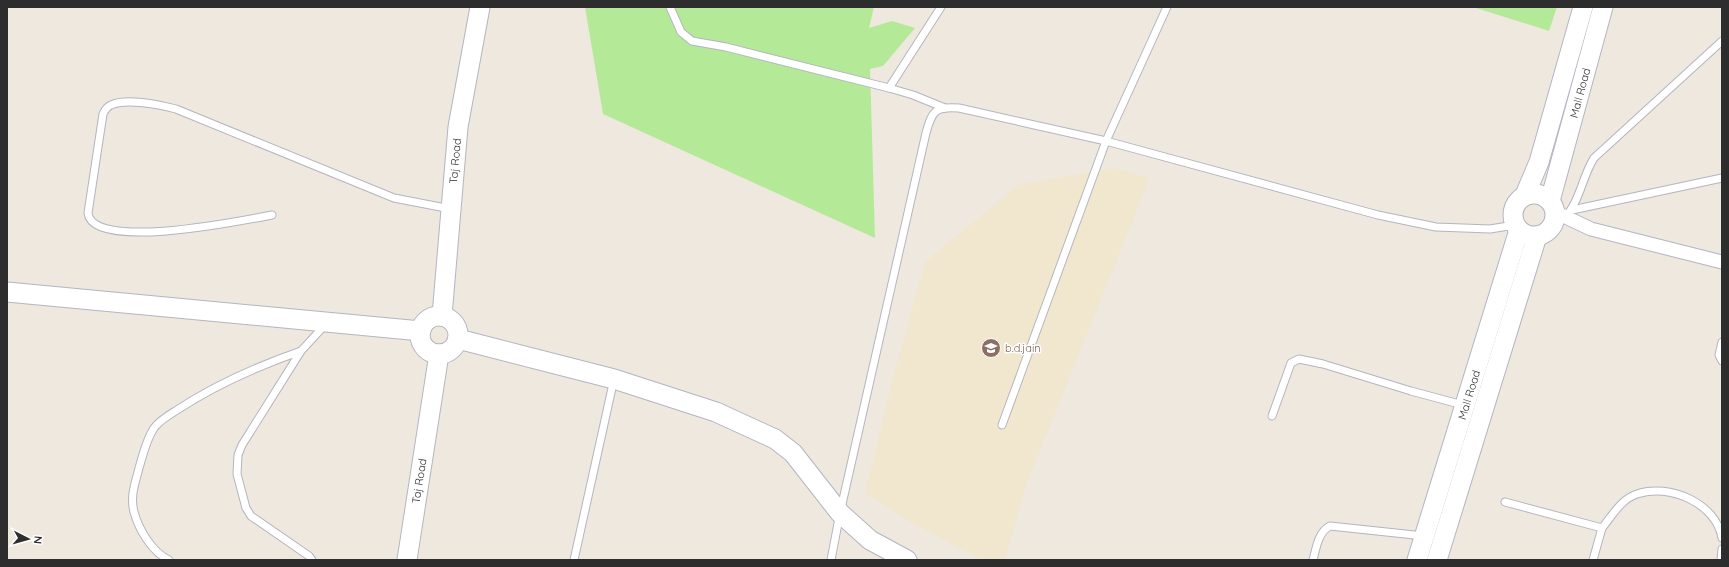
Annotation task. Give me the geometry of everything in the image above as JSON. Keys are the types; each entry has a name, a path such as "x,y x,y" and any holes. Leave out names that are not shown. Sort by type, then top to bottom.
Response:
{"main road":[{"name":"Taj Road","path":"442,316 458,127 480,7"},
{"name":"Mall Road","path":"1525,195 1539,162 1583,7"},
{"name":"Mall Road","path":"1560,210 1603,7"},
{"path":"1539,194 1560,210 1553,225 1544,234 1537,236 1527,235 1517,227 1513,211 1515,205 1525,195 1539,194"},
{"name":"Mall Road","path":"1417,560 1466,405 1517,227"},
{"name":"Mall Road","path":"1437,560 1537,236"},
{"path":"7,292 420,331"},
{"path":"442,316 453,321 457,327 458,339 453,348 444,353 433,353 424,347 420,331 426,321 431,317 442,316"},
{"path":"458,339 614,379 716,412 774,439 793,454 840,513 870,540 907,560"},
{"name":"Taj Road","path":"407,560 439,354"}],"street":[{"path":"1560,210 1591,229 1722,262"}],"lane":[{"path":"670,7 681,32 692,41 726,46 889,88 913,95 945,108 959,108 1106,141 1378,215 1436,228 1490,229 1517,227"},
{"path":"889,88 941,7"},
{"path":"1002,425 1106,141 1167,7"},
{"path":"1560,210 1594,158 1722,41"},
{"path":"272,215 203,228 167,231 132,231 101,228 93,224 88,219 88,213 103,114 106,108 112,104 122,103 153,104 176,109 394,198 451,209"},
{"path":"831,560 840,513 926,133 932,114 945,108"},
{"path":"1560,210 1722,178"},
{"path":"312,560 309,556 251,516 246,508 237,474 238,455 242,446 301,351 327,323"},
{"path":"1722,342 1719,355 1722,361"},
{"path":"169,560 152,546 135,515 132,504 132,494 148,438 154,428 161,420 200,396 264,364 301,351"},
{"path":"1272,416 1291,363 1299,359 1323,364 1411,391 1466,405"},
{"path":"574,560 614,379"},
{"path":"1594,560 1602,528 1619,506 1636,494 1666,491 1686,497 1702,506 1715,521 1722,533"},
{"path":"1505,502 1602,528"},
{"path":"1313,560 1323,531 1330,526 1424,536"},
{"path":"1721,560 1722,549"}],"shaded area":[{"name":"b.d.jain","path":"1113,168 1150,178 1026,486 1006,557 1002,560 981,560 905,519 865,493 895,371 925,262 1018,185"}],"green space":[{"path":"585,7 874,7 869,28 892,21 915,28 883,66 870,69 875,238 603,114"},
{"path":"1473,7 1557,7 1549,31"}],"place":[{"name":"b.d.jain","path":"991,348"}]}
